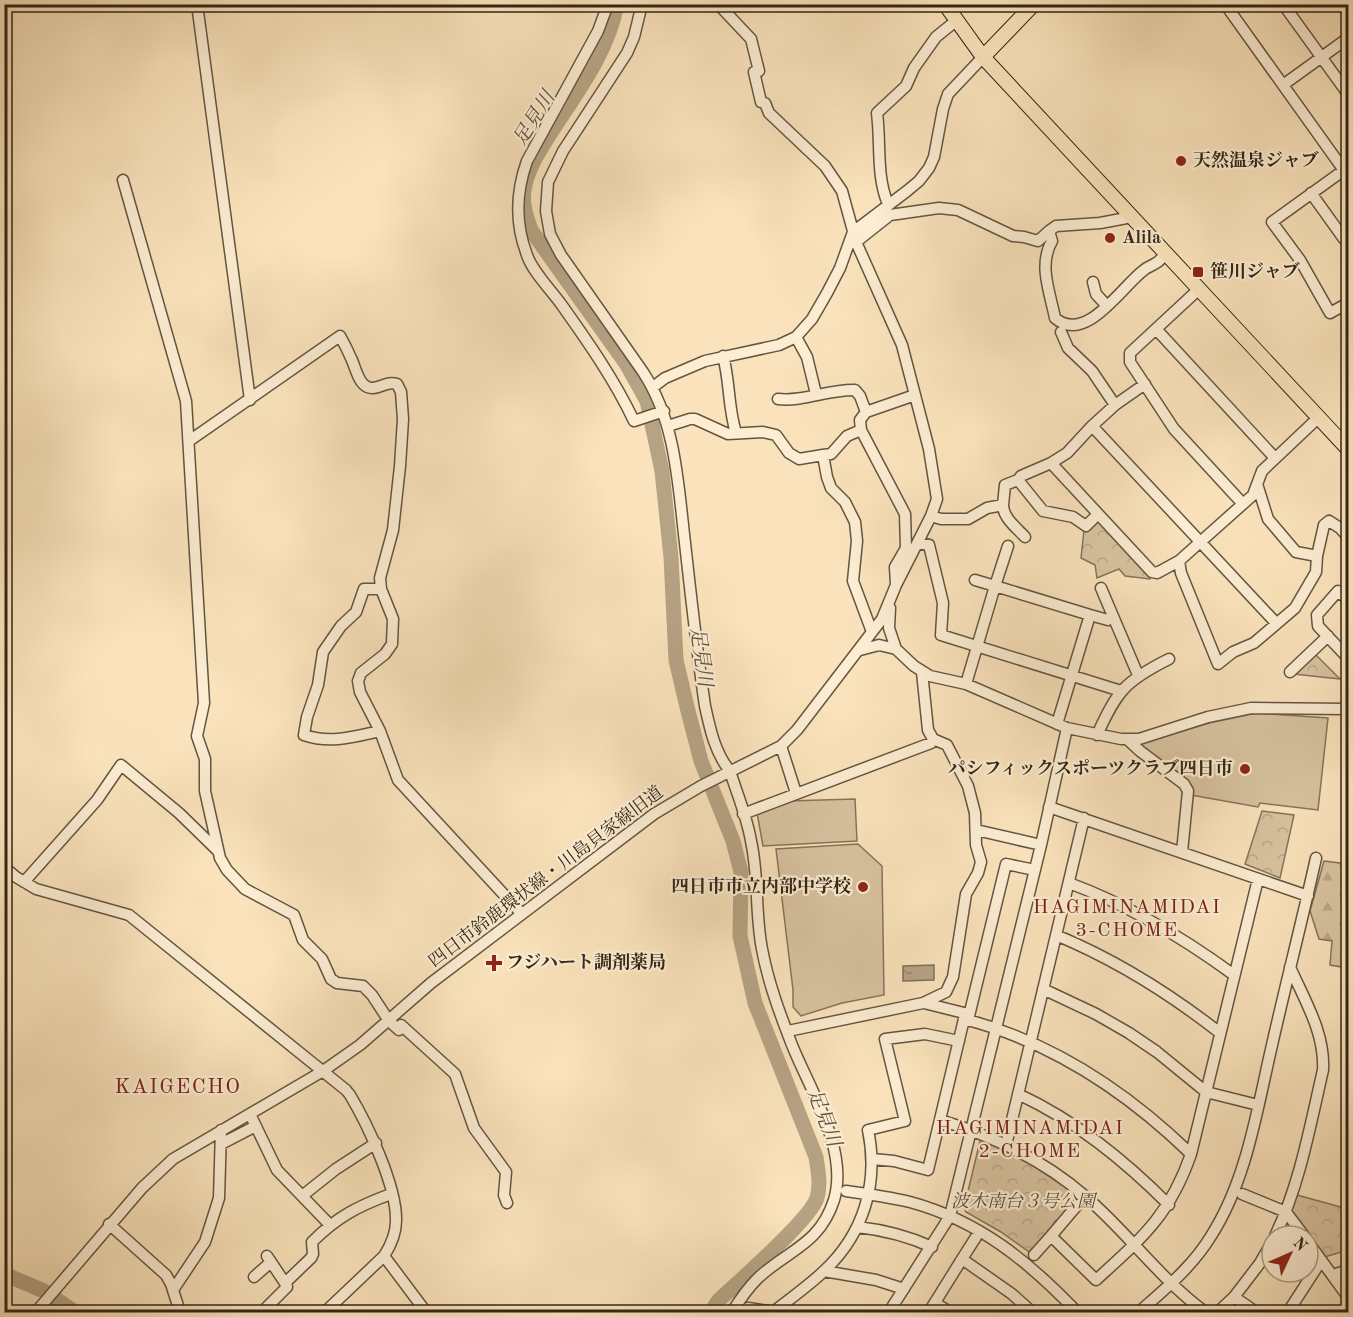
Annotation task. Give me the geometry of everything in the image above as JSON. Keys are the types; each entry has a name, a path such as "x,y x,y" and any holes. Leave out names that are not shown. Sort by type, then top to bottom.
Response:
{"main road":[{"path":"945,4 983,57 1348,449"},
{"path":"983,57 1034,4"}],"street":[{"path":"197,4 250,400"},
{"path":"608,4 598,31 527,161 520,181 519,228 527,257 591,346 621,393 634,421 663,411"},
{"path":"642,4 627,53 563,151 548,182 546,211 550,234 561,255 653,387 668,426 677,475 705,706 714,743 729,772 752,841 758,884 762,949 771,983 788,1032 828,1127 837,1176 835,1197 821,1228 757,1279 732,1312"},
{"path":"718,4 752,39 759,71 754,72 761,102 765,103 769,113 834,177 844,198 855,237 902,345 929,449 937,498 931,516 913,548"},
{"path":"1225,4 1346,173 1311,194 1272,222 1300,260 1330,313 1348,303"},
{"path":"1283,4 1348,94"},
{"path":"1342,4 1348,14"},
{"path":"888,204 882,184 877,113 906,86 914,68 936,37 957,20"},
{"path":"1283,85 1348,38"},
{"path":"653,387 685,368 723,356 779,345 796,337 820,307 855,237 888,204 919,181 929,168 934,157 948,94 983,57"},
{"path":"123,180 186,401 204,703 197,735 205,759 205,791 218,850 227,870 245,889 294,915 303,940 322,959 331,979 337,983 363,986 372,995 388,1021 400,1027 454,1074 474,1128 506,1172 504,1195 507,1203"},
{"path":"1311,194 1347,241"},
{"path":"855,237 890,215 939,208 958,210 1013,236 1038,241 1056,226 1100,223 1132,217"},
{"path":"1049,231 1052,241 1045,253 1044,264 1055,318 1062,324 1079,325 1094,318 1144,269 1156,263 1166,254"},
{"path":"1093,282 1096,294 1107,306"},
{"path":"1199,289 1130,353 1130,362 1174,429 1243,504"},
{"path":"1156,329 1275,458"},
{"path":"1061,332 1068,348 1092,371 1115,405"},
{"path":"189,441 340,336 365,386 372,388 390,382 397,384 401,392 403,419 401,455 393,530 380,578 381,589 393,620 392,644 385,654 361,673 358,681 360,692 380,731 398,780 521,914"},
{"path":"796,337 807,357 816,394"},
{"path":"723,356 728,374 730,405 736,433"},
{"path":"1025,537 1007,518 1003,510 1005,485 1067,453 1115,405 1145,384"},
{"path":"778,399 789,400 816,394 855,390 866,412"},
{"path":"913,548 905,514 861,430 861,417 866,412 915,395"},
{"path":"1051,463 1152,572 1157,573 1179,561 1253,495 1262,471 1319,417"},
{"path":"668,426 690,418 728,434 763,432 776,435 789,453 799,459 831,454 847,436 861,430"},
{"path":"1092,426 1276,623"},
{"path":"823,456 831,488 845,502 855,522 857,541 853,581 872,632"},
{"path":"1018,480 1043,511 1073,517 1086,526 1098,514"},
{"path":"1257,484 1268,519 1296,552 1317,556"},
{"path":"931,516 941,519 968,519 987,508 1003,505"},
{"path":"1179,561 1181,573 1218,664 1233,652 1254,644 1295,608 1316,572 1324,525 1329,521 1348,537"},
{"path":"913,548 929,545 941,588 943,603 941,635 1121,691"},
{"path":"966,684 1008,546"},
{"name":"四日市鈴鹿環状線・川島貝家線旧道","path":"36,1312 107,1227 142,1188 173,1159 323,1071 360,1046 431,983 654,814 701,786 781,746 797,730 882,619 896,585 895,567 913,548"},
{"path":"975,580 1108,620"},
{"path":"1101,588 1138,675"},
{"path":"380,731 339,740 319,740 304,735 318,685 323,652 341,626 356,612 364,590 381,589"},
{"path":"1348,600 1338,591 1317,615 1318,626 1348,658"},
{"path":"891,599 889,628 896,649"},
{"path":"889,1312 950,1216 1041,845 1072,675 1090,615"},
{"path":"1290,672 1328,636"},
{"path":"856,651 879,645 896,649 922,672 966,684 1062,726 1128,740 1139,739 1218,714 1251,708 1348,709"},
{"path":"1097,735 1121,691 1138,675 1169,659"},
{"path":"788,1032 923,1003 946,992 953,977 966,894 978,873 981,862 976,845 975,813 968,786 947,746 933,739 928,730 922,672"},
{"path":"743,814 931,742 933,739"},
{"path":"1128,740 1184,784 1188,791 1182,852"},
{"path":"781,746 796,793"},
{"path":"24,882 97,800 121,765 179,813 218,850"},
{"path":"1049,807 1308,896"},
{"path":"1006,1145 1084,818"},
{"path":"976,830 1041,845"},
{"path":"1139,1312 1170,1284 1211,1237 1234,1192 1258,1105 1316,858"},
{"path":"872,1159 894,1161 928,1170 964,1019 1006,864 1035,870"},
{"path":"4,867 36,889 129,915 350,1095 375,1143 396,1214 396,1229 391,1245 384,1256 325,1312"},
{"path":"1051,1236 1096,1280 1148,1232 1168,1205 1186,1171 1191,1154 1258,879"},
{"path":"1069,883 1144,916 1181,938 1234,975"},
{"path":"1056,936 1113,961 1146,980 1181,1002 1220,1033"},
{"path":"1280,1224 1305,1148 1324,1058 1320,1035 1290,967"},
{"path":"1043,989 1096,1014 1129,1033 1157,1052 1206,1092 1258,1105"},
{"path":"923,1003 1030,1042 1074,1064 1122,1094 1191,1154"},
{"path":"748,1308 775,1312 824,1271 843,1250 858,1227 870,1195 872,1159 868,1130 905,1121 885,1040 925,1034 959,1041"},
{"path":"1018,1094 1043,1106 1094,1138 1129,1167 1168,1205"},
{"path":"250,1114 277,1170 329,1224"},
{"path":"940,1120 1006,1145 1048,1169 1085,1196 1134,1245 1192,1309 1205,1312"},
{"path":"220,1144 256,1126"},
{"path":"173,1290 205,1242 219,1198 221,1130"},
{"path":"302,1196 336,1169 375,1143"},
{"path":"846,1191 912,1203 950,1216 1013,1252 1044,1277 1077,1312"},
{"path":"286,1282 313,1254 312,1242 329,1224 349,1211 391,1194"},
{"path":"1242,1194 1286,1212 1295,1224"},
{"path":"1034,1255 1085,1196"},
{"path":"107,1227 166,1275 180,1312"},
{"path":"858,1227 882,1230 932,1246"},
{"path":"950,1312 932,1308 976,1237"},
{"path":"384,1256 426,1312"},
{"path":"1320,1258 1348,1297"},
{"path":"254,1277 269,1259 286,1282 287,1287 266,1308 267,1312"},
{"path":"962,1259 1012,1294 1032,1312"},
{"path":"1288,1312 1322,1261"},
{"path":"1218,1312 1234,1297 1260,1262"},
{"path":"1332,1275 1348,1270"},
{"path":"824,1271 876,1280 904,1289"},
{"path":"1234,1297 1256,1312"}],"green space":[{"path":"1096,521 1151,576 1150,579 1125,576 1119,569 1097,578 1095,565 1081,558 1084,530"},
{"path":"1315,654 1340,679 1293,674"},
{"name":"パシフィックスポーツクラブ四日市","path":"1257,713 1328,718 1318,810 1260,803 1258,807 1191,795 1139,744 1209,723"},
{"path":"855,799 857,841 763,846 757,813 787,801"},
{"path":"1262,811 1294,815 1280,878 1245,864"},
{"path":"858,844 882,866 884,995 842,1003 801,1016 793,1007 793,990 776,849"},
{"path":"1324,861 1348,864 1348,968 1330,965 1332,941 1319,939 1310,911"},
{"name":"波木南台３号公園","path":"983,1139 1009,1150 1078,1195 1078,1199 1032,1254 1001,1232 966,1212 964,1208 980,1141"},
{"path":"1297,1195 1348,1209 1348,1250 1325,1257 1320,1250 1320,1224 1300,1224 1291,1210"}],"water":[{"path":"934,965 934,980 903,981 903,966"}],"waterway":[{"name":"足見川","path":"617,4 600,53 532,165 524,190 524,205 531,230 627,365 647,401 662,471 671,557 676,660 701,761 733,841 741,872 740,936 755,1003 816,1157 819,1178 817,1198 812,1208 772,1251 718,1301 711,1312"},
{"path":"4,1274 44,1291 75,1312"}],"place":[{"name":"天然温泉ジャブ","path":"1181,161"},
{"name":"Alila","path":"1110,238"},
{"name":"笹川ジャブ","path":"1198,272"},
{"name":"パシフィックスポーツクラブ四日市","path":"1245,769"},
{"name":"四日市市立内部中学校","path":"863,887"},
{"name":"フジハート調剤薬局","path":"494,963"}],"district":[{"name":"HAGIMINAMIDAI 3-CHOME","path":"1127,920"},
{"name":"KAIGECHO","path":"178,1087"},
{"name":"HAGIMINAMIDAI 2-CHOME","path":"1030,1140"}]}
